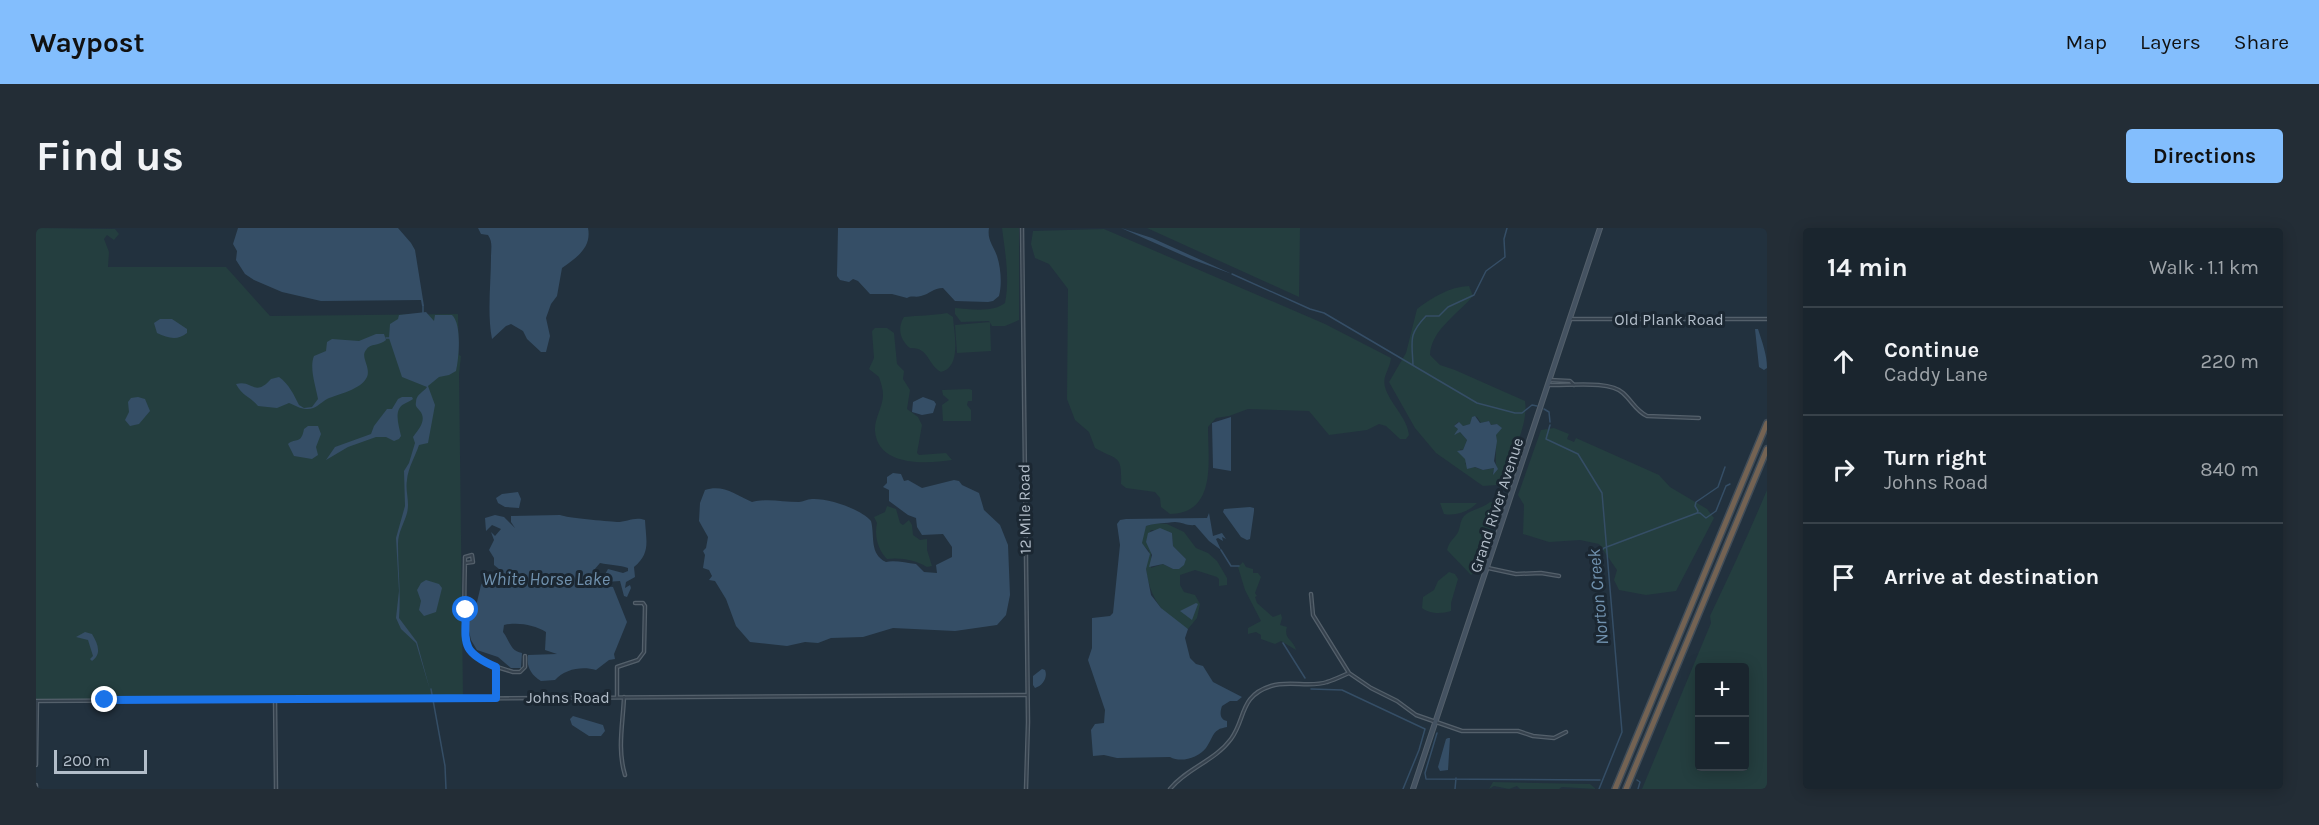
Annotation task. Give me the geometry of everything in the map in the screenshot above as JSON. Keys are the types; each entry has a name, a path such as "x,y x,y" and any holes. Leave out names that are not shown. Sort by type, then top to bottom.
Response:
{"highway":[{"path":"1615,789 1767,423"},
{"path":"1626,789 1767,449"}],"main road":[{"name":"Grand River Avenue","path":"1413,789 1600,228"}],"street":[{"name":"12 Mile Road","path":"1022,228 1026,789"},
{"name":"Old Plank Road","path":"1570,319 1767,319"},
{"path":"1549,383 1609,386 1623,393 1641,413 1647,416 1699,418"},
{"path":"465,564 467,647 472,654 496,667 513,672 520,672 525,668 525,656"},
{"path":"1488,568 1516,573 1559,576"},
{"path":"1311,594 1313,615 1348,673 1371,688 1397,700 1416,715 1462,730 1518,731 1533,736 1554,738 1566,732"},
{"path":"617,697 618,667 638,660 646,647 645,606 643,603 635,603"},
{"path":"496,667 496,698"},
{"path":"1170,789 1185,774 1214,756 1232,738 1246,702 1259,693 1274,685 1326,683 1348,673"},
{"name":"Johns Road","path":"37,701 1027,695"},
{"path":"624,697 620,726 621,764 625,775"},
{"path":"275,700 276,789"},
{"path":"36,765 37,701"}],"green space":[{"path":"36,228 115,229 119,234 114,240 107,235 104,239 109,252 108,267 226,267 270,316 458,314 459,355 461,356 459,374 463,697 36,700"},
{"path":"1002,228 1019,228 1019,320 1005,326 992,326 989,321 961,322 955,314 955,308 987,309 1005,303 1007,275"},
{"path":"1147,228 1300,228 1299,297"},
{"path":"1104,229 1325,324 1391,358 1385,387 1408,428 1409,435 1406,439 1400,439 1386,426 1379,424 1367,430 1329,435 1309,411 1248,409 1216,418 1208,427 1207,483 1196,505 1185,511 1170,514 1161,507 1160,498 1155,492 1126,488 1121,484 1121,468 1117,460 1095,448 1089,432 1075,420 1067,399 1068,289 1049,264 1035,258 1031,244 1033,231"},
{"path":"1469,286 1473,296 1440,330 1430,355 1440,365 1525,401 1521,433 1497,485 1483,486 1436,453 1415,428 1389,382 1406,353 1417,309 1441,293","holes":["1474,416 1481,423 1489,421 1491,425 1497,424 1501,428 1495,435 1497,469 1492,474 1495,468 1483,470 1465,464 1467,461 1460,449 1463,450 1467,440 1460,432 1457,432 1458,429 1454,426 1458,422 1463,426 1471,424"]},
{"path":"947,313 953,317 955,349 952,364 941,372 921,350 910,348 907,345 902,338 901,325 904,317"},
{"path":"990,322 991,351 957,353 955,325"},
{"path":"875,328 887,328 894,333 897,364 904,371 903,379 910,390 907,409 918,417 922,425 917,453 919,455 946,453 952,460 917,462 905,460 894,457 878,443 875,426 883,399 883,390 879,377 869,369 874,358 872,331"},
{"path":"942,390 972,390 972,401 968,401 967,405 971,410 971,421 943,421 942,405 949,400 943,395"},
{"path":"1554,428 1569,434 1567,439 1574,442 1576,438 1659,475 1670,487 1707,509 1714,518 1676,591 1646,595 1619,590 1614,580 1617,570 1599,544 1580,540 1549,542 1523,534 1524,505 1518,495 1541,430"},
{"path":"1767,490 1767,789 1642,789 1711,623 1710,616"},
{"path":"1490,502 1499,503 1476,572 1471,575 1447,550 1464,516"},
{"path":"1440,503 1477,503 1462,513 1444,514"},
{"path":"887,506 896,509 900,523 903,525 909,520 913,535 920,540 927,539 927,550 932,566 927,567 897,558 887,559 881,551 874,517 885,512"},
{"path":"1156,523 1167,524 1184,532 1196,548 1208,553 1217,561 1227,578 1227,585 1219,586 1217,577 1195,570 1180,575 1180,585 1184,592 1195,595 1200,604 1197,618 1188,629 1164,612 1154,597 1146,567 1149,551 1142,544 1142,534 1146,526","holes":["1151,530 1172,533 1173,546 1186,559 1173,569 1163,564 1151,568 1151,550 1146,542"]},
{"path":"1243,562 1246,567 1253,569 1253,573 1258,573 1261,577 1255,593 1257,603 1273,617 1281,614 1280,625 1287,627 1286,634 1296,650 1281,641 1275,644 1261,639 1261,635 1256,632 1248,634 1248,628 1261,621 1245,590 1238,567"},
{"path":"1449,572 1455,574 1458,579 1451,611 1436,613 1422,608 1423,597 1434,590 1438,581"},
{"path":"1493,782 1590,784 1596,789 1562,787 1559,789 1520,789 1517,786 1509,789 1494,786 1489,789"}],"water":[{"path":"238,228 398,228 415,250 424,306 421,300 321,301 282,292 245,274 236,260 237,251 233,244"},
{"path":"478,228 588,228 588,241 582,252 562,268 557,296 546,318 550,336 546,352 541,352 527,339 523,331 511,324 492,339 489,308 491,243 488,235 481,234"},
{"path":"838,228 989,228 990,239 999,266 1001,282 999,296 988,302 955,301 943,288 921,296 907,298 892,294 870,294 858,281 840,280 837,276"},
{"path":"1121,228 1152,238 1232,274 1191,259"},
{"path":"426,312 434,321 435,315 452,315 457,326 459,342 456,371 439,377 428,386 435,405 428,443 419,445 409,471 408,509 398,540 400,599 399,618 417,642 430,690 416,643 401,629 396,618 399,591 396,538 405,506 404,471 415,443 413,437 420,428 423,418 416,406 416,399 427,387 402,377 389,338 390,324 398,319 399,315"},
{"path":"160,319 172,319 187,329 187,333 172,338 157,333 154,323"},
{"path":"1755,329 1758,329 1765,353 1767,368 1764,370 1759,367"},
{"path":"376,334 384,334 386,340 370,346 364,353 368,373 364,381 355,388 327,399 312,408 306,409 289,403 277,408 258,406 241,392 236,384 242,383 257,388 279,377 288,386 299,405 304,408 312,407 318,399 313,372 314,356 326,351 327,342 332,339 359,341"},
{"path":"402,397 413,399 399,410 401,436 399,439 394,441 386,437 376,437 348,447 326,460 335,447 371,434 387,409 392,409"},
{"path":"923,397 936,404 933,413 922,415 912,412 913,402"},
{"path":"131,398 145,399 150,411 139,424 130,426 125,420 129,412 128,402"},
{"path":"1475,416 1480,423 1489,421 1491,425 1497,424 1502,428 1496,435 1494,461 1498,469 1493,475 1494,468 1467,469 1465,459 1457,451 1463,450 1467,440 1460,432 1454,435 1458,429 1454,426 1459,422 1463,426 1470,424 1472,417"},
{"path":"1231,417 1231,471 1213,468 1212,423"},
{"path":"308,426 318,426 321,434 316,447 318,455 312,459 294,456 288,444 300,439 304,429"},
{"path":"893,473 901,474 904,481 908,480 922,488 954,480 979,493 984,510 1000,525 1008,545 1010,595 1006,615 997,625 955,631 893,628 863,637 831,638 818,643 805,642 787,646 750,642 736,626 726,599 715,581 709,580 712,576 709,570 703,568 705,555 703,551 706,548 708,537 699,521 700,503 705,490 724,489 752,502 769,500 799,502 819,499 844,505 860,512 871,521 875,549 881,559 886,562 916,564 924,572 937,573 936,565 952,557 952,547 943,534 922,535 917,527 916,518 889,501 889,490 883,487 887,483 887,477"},
{"path":"518,492 521,499 519,508 505,507 498,503 496,498 502,494"},
{"path":"1254,508 1254,511 1250,539 1247,540 1241,537 1223,512 1224,509"},
{"path":"1209,513 1213,536 1222,533 1226,539 1222,537 1223,541 1216,539 1221,550 1209,541 1195,525 1175,522 1149,525 1146,526 1142,543 1150,554 1146,569 1151,595 1161,608 1188,629 1185,638 1190,658 1196,664 1203,666 1213,682 1242,697 1222,706 1221,715 1227,721 1227,727 1216,731 1203,752 1194,757 1179,760 1170,757 1093,756 1091,730 1095,724 1104,723 1105,710 1088,660 1092,648 1092,618 1110,616 1113,613 1120,545 1117,524 1120,520 1126,519 1207,518"},
{"name":"White Horse Lake","path":"495,515 504,517 515,528 511,522 511,516 560,515 617,522 645,520 645,552 634,567 635,577 626,582 625,588 630,585 631,588 627,597 624,596 620,581 605,582 601,577 608,569 623,573 628,571 628,568 600,563 594,570 595,585 613,587 627,622 614,654 615,659 609,660 596,670 574,669 555,680 541,681 530,670 528,655 557,654 545,650 546,632 521,624 504,625 503,632 513,648 522,653 521,668 511,668 498,657 477,650 471,640 468,626 469,614 477,602 481,585 487,576 499,569 494,565 494,558 489,550 494,540 491,532 495,536 501,529 492,525 486,531 485,518"},
{"path":"1160,528 1172,533 1173,546 1186,559 1184,565 1179,569 1163,564 1149,567 1152,555 1146,542 1148,533"},
{"path":"426,580 439,584 442,588 436,612 424,616 419,610 421,601 417,590"},
{"path":"1198,604 1192,620 1180,611"},
{"path":"85,632 92,634 97,645 98,652 92,661 90,659 93,656 88,640 76,637"},
{"path":"1042,669 1046,673 1045,678 1035,688 1033,676"},
{"path":"573,716 603,725 605,731 601,736 589,736 572,725 570,719"},
{"path":"1448,738 1450,738 1448,770 1440,771 1438,767"}],"waterway":[{"path":"1413,365 1412,338 1416,328 1426,316 1439,316 1448,307 1474,295 1486,271 1505,257 1504,239 1507,228"},
{"name":"Norton Creek","path":"1232,274 1324,313 1477,403 1515,413 1522,413 1532,405 1537,406"},
{"path":"423,306 423,313"},
{"name":"Norton Creek","path":"1544,409 1549,412 1550,422"},
{"name":"Norton Creek","path":"1550,425 1546,439 1578,454 1602,493 1622,732 1599,789"},
{"path":"1725,467 1718,487 1696,502 1697,513 1706,518 1716,511 1726,486 1730,484"},
{"path":"1599,570 1598,554 1604,548 1697,513"},
{"path":"1221,550 1231,566 1239,566"},
{"path":"1283,643 1305,678"},
{"path":"431,689 445,766 446,789"},
{"path":"1311,689 1342,690 1425,729 1403,789"},
{"path":"1437,733 1425,773 1426,779 1600,780"},
{"path":"1455,789 1456,778"},
{"path":"1637,780 1640,782 1638,789"}],"route":[{"path":"105,700 496,698 496,667 472,654 465,642 466,610"}]}
